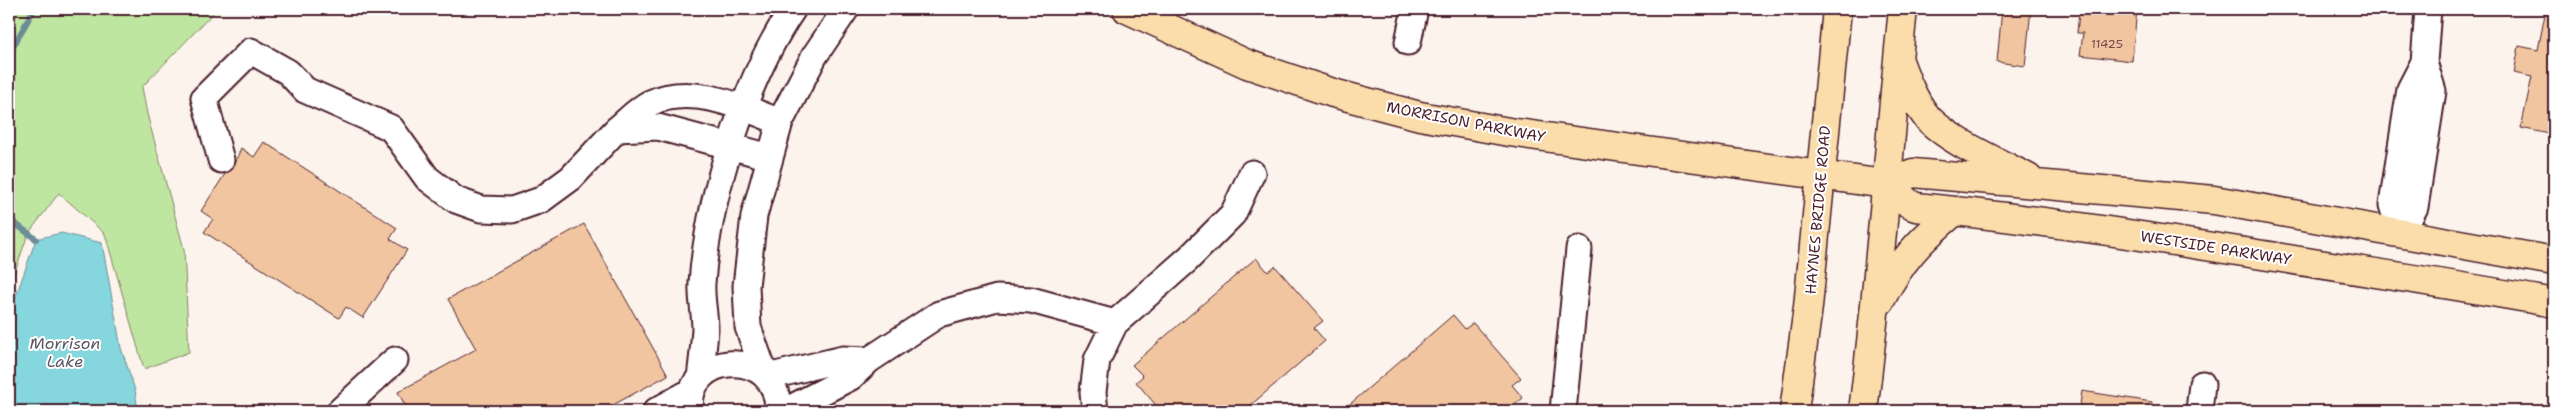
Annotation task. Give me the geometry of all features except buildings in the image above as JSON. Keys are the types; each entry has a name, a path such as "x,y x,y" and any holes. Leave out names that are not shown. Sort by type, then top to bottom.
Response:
{"main road":[{"name":"MORRISON PARKWAY","path":"1127,9 1247,64 1333,93 1420,116 1509,132 1820,174"},
{"name":"HAYNES BRIDGE ROAD","path":"1794,411 1808,307 1837,9"},
{"path":"1863,411 1876,308 1885,184 1903,9"},
{"path":"1898,57 1909,89 1927,117 1950,135 2039,184"},
{"path":"1820,174 1885,184 1913,173 2214,200 2554,262"},
{"name":"WESTSIDE PARKWAY","path":"1885,184 1911,205 2128,233 2404,276 2554,303"},
{"path":"1876,308 1896,271 1921,240 1955,211"}],"street":[{"path":"694,393 705,328 702,284 714,208 742,108 781,27 793,9"},
{"path":"778,411 778,401 748,329 746,286 754,216 780,122 815,55 846,9"},
{"path":"1408,42 1415,9"},
{"path":"2401,234 2415,207 2433,91 2424,62 2428,9"},
{"path":"221,160 204,98 252,51 288,72 305,90 391,128 427,178 456,200 481,209 512,210 541,200 571,178 617,129 649,104 663,98 689,95 742,108 780,122"},
{"path":"617,129 658,127 770,157"},
{"path":"1095,411 1093,392 1097,360 1115,323 1188,258 1233,214 1252,173"},
{"path":"1564,411 1579,249"},
{"path":"785,411 851,377 869,360 938,314 996,298 1031,300 1115,323"},
{"path":"656,411 694,393 711,369 725,364 739,363 753,367 766,376 843,359 869,360"},
{"path":"352,407 395,360"},
{"path":"2199,411 2202,384"}],"green space":[{"path":"9,9 217,9 142,87 147,114 184,249 189,352 144,369 105,234 59,193 28,234 9,289"}],"water":[{"name":"Morrison Lake","path":"61,233 102,243 121,348 135,390 138,411 9,411 9,316 36,239"}],"waterway":[{"path":"9,54 34,9"},
{"path":"9,219 36,239"}]}
